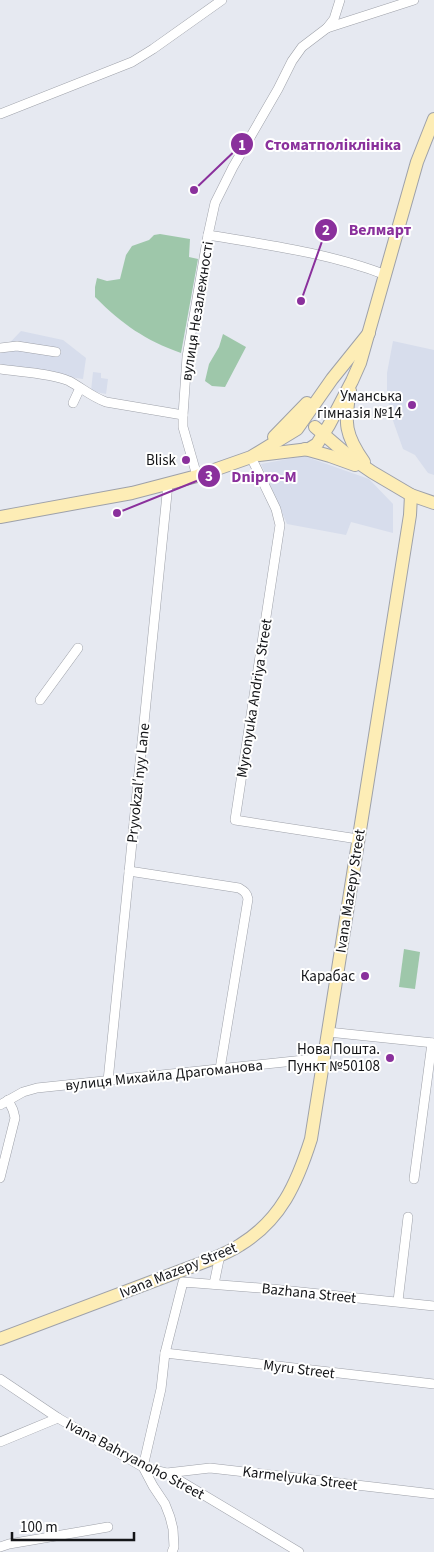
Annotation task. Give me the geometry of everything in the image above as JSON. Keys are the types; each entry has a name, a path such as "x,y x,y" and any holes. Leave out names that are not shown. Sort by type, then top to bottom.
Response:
{"main road":[{"path":"252,456 312,448 352,381 360,363 369,333 417,162 431,135 434,119"},
{"path":"369,333 332,379 294,436 298,445 305,449 372,472"},
{"path":"252,456 268,443 332,379"},
{"path":"352,381 347,411 347,428 354,448 372,472"},
{"path":"0,517 132,493 197,476 252,456 306,424 372,472 411,495 434,503"},
{"name":"Ivana Mazepy Street","path":"0,1339 220,1255 240,1245 266,1224 284,1204 301,1172 311,1139 410,517 411,495"}],"street":[{"path":"0,114 132,62 222,0"},
{"path":"208,235 215,203 292,61 302,47 327,28 334,19 340,0"},
{"path":"327,28 414,0"},
{"name":"вулиця Незалежності","path":"197,476 183,427 183,415 187,357 208,235 299,251 364,272 386,275"},
{"path":"0,348 17,346 56,352"},
{"path":"0,369 57,378 69,382 96,399 106,402 183,415"},
{"path":"74,403 80,388"},
{"name":"Myronyuka Andriya Street","path":"252,456 276,509 280,525 235,820 358,839"},
{"name":"Pryvokzalʹnyy Lane","path":"108,1081 168,484"},
{"path":"40,700 78,648"},
{"path":"129,871 239,888 247,895 248,899 220,1069"},
{"path":"328,1032 433,1043 414,1179"},
{"name":"вулиця Михайла Драгоманова","path":"0,1178 15,1118 13,1110 4,1102 23,1092 37,1088 324,1058"},
{"path":"398,1302 408,1217"},
{"path":"214,1284 220,1255"},
{"name":"Bazhana Street","path":"165,1353 184,1281 434,1306"},
{"path":"165,1353 161,1389 143,1467 165,1504 170,1517 173,1529 174,1547 172,1552"},
{"name":"Myru Street","path":"165,1353 434,1384"},
{"name":"Ivana Bahryanoho Street","path":"0,1379 58,1418 143,1467 166,1473 299,1552"},
{"path":"0,1442 58,1418"},
{"name":"Karmelyuka Street","path":"166,1473 210,1468 434,1494"},
{"path":"0,1547 108,1527"}],"shaded area":[{"path":"21,331 63,340 86,358 83,379 0,367 0,353"},
{"name":"Уманська гімназія №14","path":"393,341 434,350 434,475 428,473 415,455 403,449 391,415 387,394 387,373"},
{"path":"93,372 101,373 101,378 108,379 106,394 91,391"},
{"path":"304,456 369,479 393,504 393,533 351,522 346,535 287,524 261,464"}],"green space":[{"path":"160,234 190,239 189,257 198,259 181,353 156,343 135,331 115,316 95,297 97,278 107,281 120,279 126,255 132,246"},
{"path":"223,334 246,347 225,387 212,386 205,381 209,364 219,347"},
{"path":"404,949 420,952 415,989 399,987"}],"place":[{"name":"Стоматполіклініка","path":"194,190"},
{"name":"Велмарт","path":"301,301"},
{"name":"Уманська гімназія №14","path":"412,405"},
{"name":"Blisk","path":"186,460"},
{"name":"Dnipro-M","path":"117,513"},
{"name":"Карабас","path":"365,976"},
{"name":"Нова Пошта. Пункт №50108","path":"390,1058"}]}
